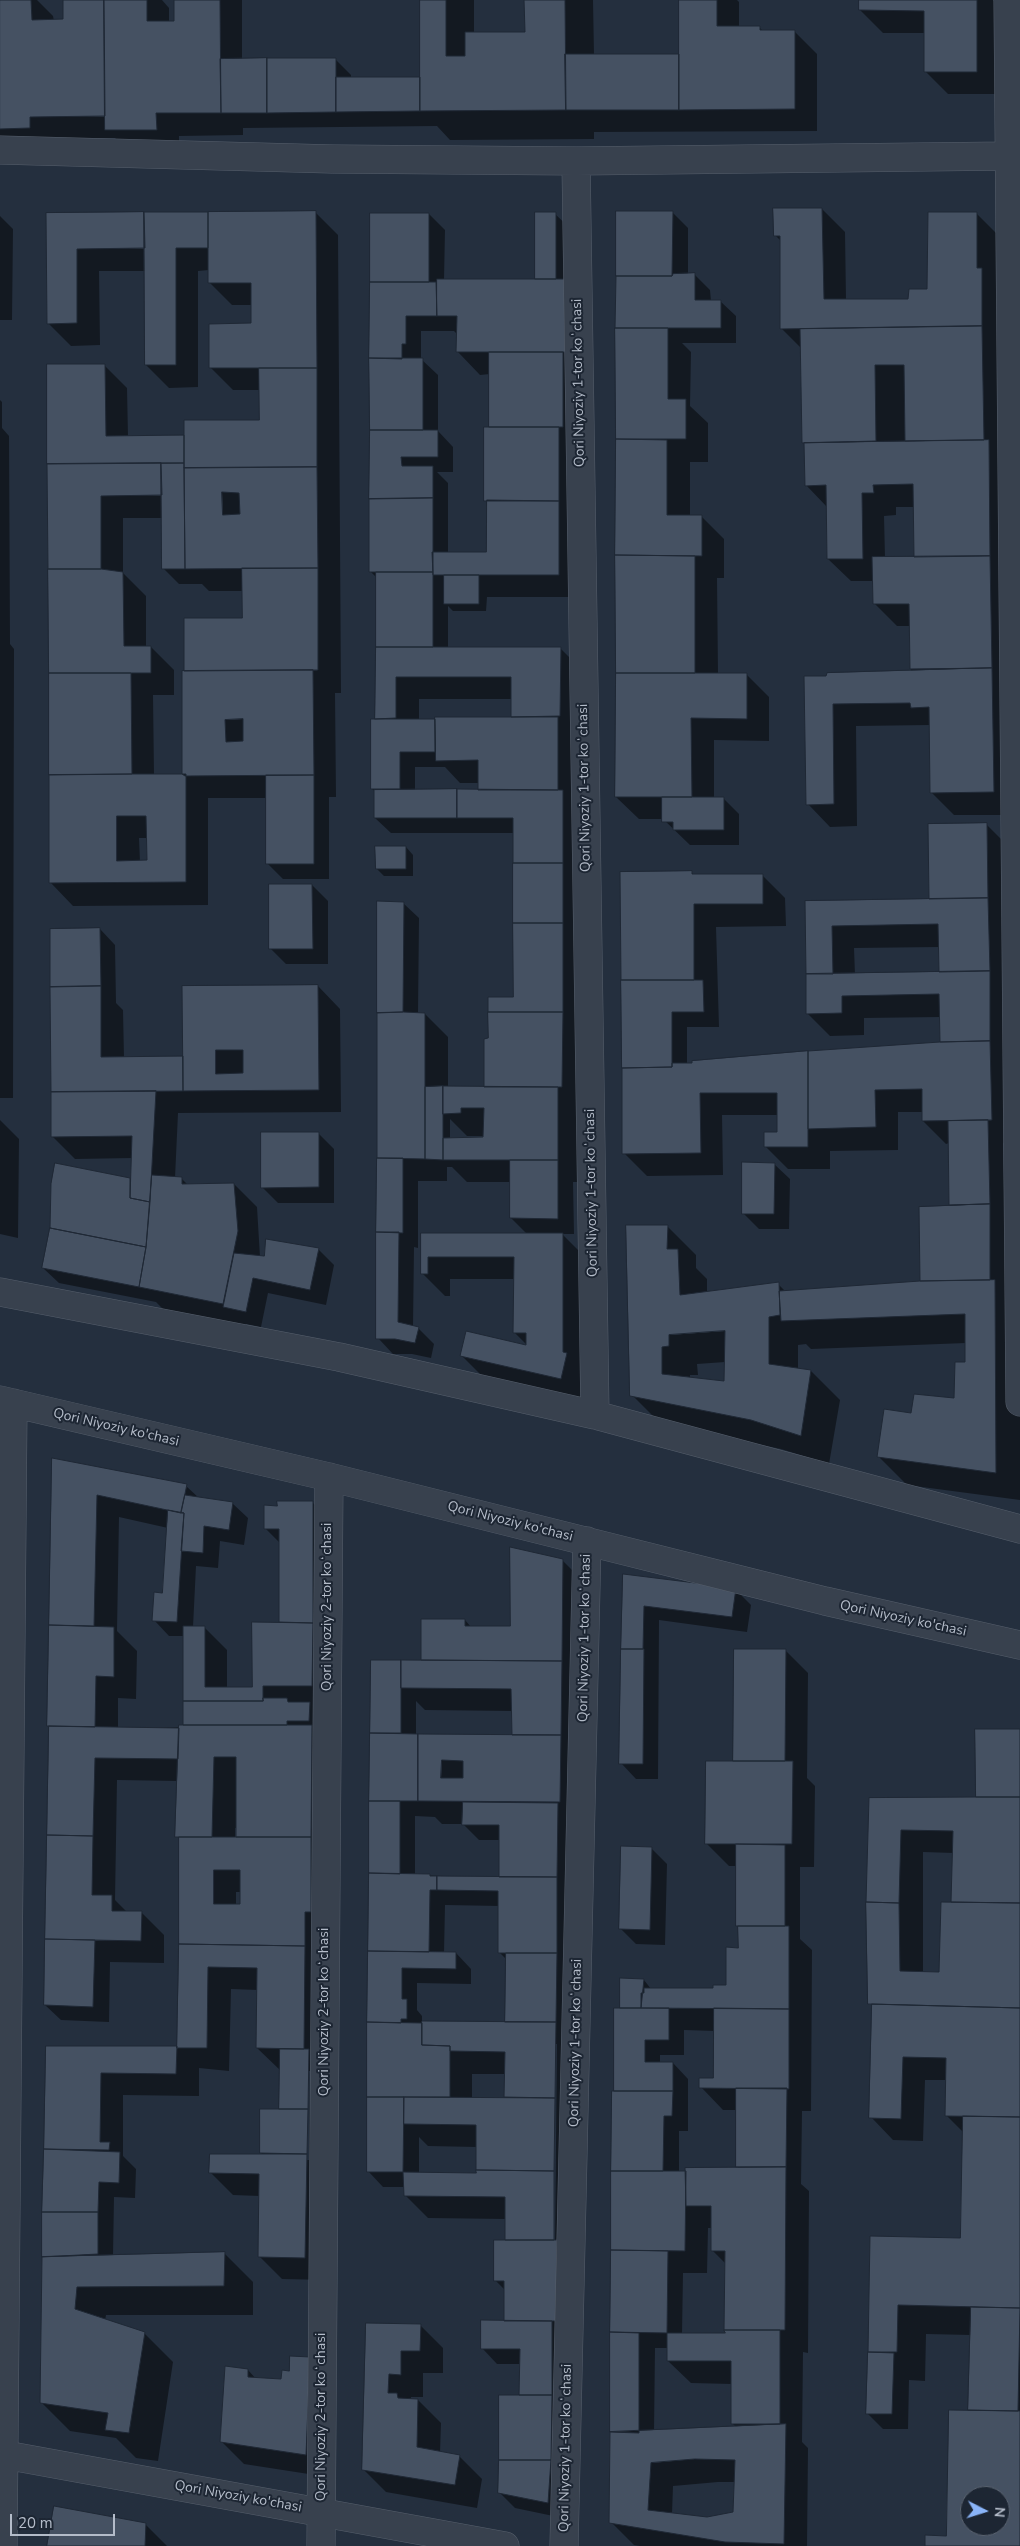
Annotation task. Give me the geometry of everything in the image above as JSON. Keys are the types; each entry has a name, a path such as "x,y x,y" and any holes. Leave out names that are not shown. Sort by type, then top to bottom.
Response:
{"street":[{"path":"1008,0 1020,1402"},
{"path":"0,150 332,158 576,161 1008,156"},
{"name":"Qori Niyoziy 1-tor koʻchasi","path":"576,161 595,1415"},
{"path":"0,1292 339,1357 595,1415 1020,1529"},
{"path":"3,2546 6,1402"},
{"name":"Qori Niyoziy ko'chasi","path":"6,1402 329,1477 825,1601 1020,1645"},
{"name":"Qori Niyoziy 2-tor koʻchasi","path":"321,2546 329,1477"},
{"name":"Qori Niyoziy 1-tor koʻchasi","path":"564,2546 588,1541"},
{"name":"Qori Niyoziy ko'chasi","path":"2,2454 505,2546"}],"building":[{"path":"0,0 31,0 32,20 63,19 63,0 104,0 105,116 30,117 30,128 0,129"},
{"path":"104,0 147,0 147,21 174,21 174,0 220,0 221,113 156,113 157,130 105,130"},
{"path":"420,0 446,0 446,56 465,56 465,32 525,32 524,0 565,0 566,110 420,111"},
{"path":"679,0 717,0 717,26 760,26 760,30 795,30 795,109 679,110"},
{"path":"859,0 977,0 977,72 924,72 924,11 859,10"},
{"path":"565,54 679,54 679,110 566,110"},
{"path":"267,58 336,58 336,112 267,113"},
{"path":"267,58 267,113 221,113 220,59"},
{"path":"336,77 420,77 420,111 336,112"},
{"path":"773,208 822,208 824,299 908,299 909,289 927,289 928,212 977,212 977,268 982,268 982,326 780,329 780,236 774,236"},
{"path":"316,211 317,368 209,368 209,324 251,323 251,283 208,283 208,212"},
{"path":"616,211 673,211 672,276 616,276"},
{"path":"144,212 208,212 208,248 176,248 176,365 145,365"},
{"path":"144,212 145,248 77,249 77,323 47,324 46,213"},
{"path":"535,212 556,212 556,279 535,279"},
{"path":"370,213 429,213 429,282 370,282"},
{"path":"695,273 695,300 721,300 721,328 615,328 616,276 672,276 673,274"},
{"path":"437,279 568,279 568,352 456,352 457,316 437,316"},
{"path":"370,282 436,282 437,316 406,316 406,344 402,344 402,359 369,358"},
{"path":"982,326 984,440 905,441 904,365 875,365 876,441 802,443 800,329"},
{"path":"615,328 668,328 668,399 686,399 686,439 616,439"},
{"path":"489,352 563,352 563,427 489,427"},
{"path":"369,358 423,358 423,430 370,430"},
{"path":"47,364 105,364 106,436 184,435 184,463 47,464"},
{"path":"259,368 317,368 317,467 184,468 184,420 259,420"},
{"path":"484,427 559,427 559,501 484,501"},
{"path":"370,430 438,430 438,457 401,457 402,466 433,466 433,498 369,499"},
{"path":"616,439 667,440 667,515 702,515 702,556 615,555"},
{"path":"989,440 990,556 914,557 913,484 873,485 874,493 862,493 863,559 827,559 826,485 805,486 804,443"},
{"path":"161,463 184,463 185,569 162,569"},
{"path":"161,463 162,495 101,496 101,569 48,569 47,464"},
{"path":"317,467 318,568 185,569 184,468","holes":["222,492 239,493 240,514 223,515"]},
{"path":"433,498 433,572 369,572 369,499"},
{"path":"487,500 559,501 559,575 433,575 432,552 486,552"},
{"path":"615,555 695,556 695,673 616,673"},
{"path":"990,556 992,668 910,669 909,604 873,604 872,557"},
{"path":"242,568 318,568 318,670 184,671 184,618 242,618"},
{"path":"48,569 101,569 123,572 124,646 151,646 151,673 49,673"},
{"path":"376,572 433,572 433,647 376,647"},
{"path":"444,575 479,575 479,604 444,604"},
{"path":"376,647 561,647 560,716 511,717 511,677 396,677 396,718 375,719"},
{"path":"992,668 994,792 930,793 929,707 911,708 910,703 833,704 834,804 806,805 804,676 826,676 827,673"},
{"path":"313,670 314,775 185,776 182,774 182,671","holes":["243,719 243,741 226,742 225,720"]},
{"path":"49,673 131,673 132,774 49,775"},
{"path":"616,673 747,673 747,719 691,718 692,797 615,797"},
{"path":"435,717 558,717 558,790 478,790 478,760 436,761"},
{"path":"371,719 435,719 435,752 400,752 400,789 371,789"},
{"path":"186,774 186,882 49,883 49,775","holes":["117,816 146,816 147,860 117,861"]},
{"path":"266,775 314,775 314,864 266,864"},
{"path":"457,789 457,818 374,818 374,790"},
{"path":"457,789 563,790 563,863 513,863 513,818 457,818"},
{"path":"662,797 724,797 724,830 673,830 673,822 662,822"},
{"path":"987,823 988,898 929,899 928,824"},
{"path":"375,846 406,846 406,869 376,869"},
{"path":"513,863 563,863 563,923 513,923"},
{"path":"692,871 692,874 763,874 763,904 694,904 694,980 621,980 620,872"},
{"path":"269,884 312,884 313,949 269,949"},
{"path":"988,898 990,971 939,972 938,924 832,926 833,974 806,974 805,901"},
{"path":"377,901 404,902 403,1012 377,1013"},
{"path":"513,923 563,923 563,1012 488,1012 488,997 513,997"},
{"path":"100,928 101,986 50,987 50,929"},
{"path":"990,971 990,1041 940,1042 939,994 842,996 842,1013 806,1014 806,974"},
{"path":"621,980 703,980 704,1012 672,1012 672,1067 622,1068"},
{"path":"318,985 319,1090 183,1091 182,986","holes":["216,1050 243,1050 243,1073 216,1074"]},
{"path":"101,986 101,1057 183,1056 183,1091 51,1092 50,987"},
{"path":"488,1012 563,1012 562,1087 484,1087 484,1039 488,1038"},
{"path":"377,1013 425,1013 425,1159 377,1158"},
{"path":"990,1041 992,1120 922,1121 922,1089 875,1090 876,1127 808,1129 808,1051 940,1042"},
{"path":"808,1051 808,1147 764,1147 764,1132 777,1132 777,1093 700,1093 701,1153 622,1154 622,1068 672,1067 672,1063 692,1063 692,1061"},
{"path":"443,1086 443,1160 425,1159 425,1087"},
{"path":"443,1086 558,1087 558,1160 443,1160 443,1138 483,1137 484,1108 461,1108 461,1113 443,1114"},
{"path":"156,1091 150,1202 130,1198 132,1136 51,1137 51,1092"},
{"path":"988,1120 990,1204 949,1205 948,1121"},
{"path":"261,1132 319,1132 319,1187 261,1188"},
{"path":"377,1158 403,1158 403,1233 376,1232"},
{"path":"510,1160 558,1160 558,1219 510,1218"},
{"path":"742,1162 775,1163 774,1214 742,1214"},
{"path":"55,1163 130,1178 130,1198 150,1202 146,1247 50,1228 51,1184"},
{"path":"152,1175 182,1177 182,1184 234,1183 238,1231 223,1304 139,1287 146,1247"},
{"path":"990,1204 990,1280 920,1281 919,1207"},
{"path":"626,1225 668,1225 667,1249 678,1249 680,1295 779,1282 780,1315 769,1317 769,1364 811,1370 801,1436 751,1420 630,1396","holes":["725,1331 724,1381 662,1374 662,1347 669,1346 669,1335"]},
{"path":"50,1228 146,1247 139,1287 42,1268"},
{"path":"376,1232 399,1232 398,1322 419,1327 415,1343 395,1339 376,1339"},
{"path":"421,1233 563,1233 563,1352 567,1353 561,1379 460,1356 466,1331 526,1345 526,1333 513,1333 514,1257 428,1257 428,1274 421,1274"},
{"path":"266,1239 319,1248 310,1290 253,1278 246,1312 223,1307 234,1253 264,1256"},
{"path":"995,1280 996,1473 877,1457 884,1409 911,1413 914,1394 954,1398 955,1362 965,1362 965,1314 781,1321 779,1291 920,1281"},
{"path":"52,1458 187,1484 181,1513 97,1495 94,1626 49,1625"},
{"path":"185,1495 233,1502 229,1530 204,1526 203,1553 181,1551 184,1513 181,1513"},
{"path":"277,1501 313,1501 313,1623 279,1622 279,1529 264,1529 264,1505 277,1506"},
{"path":"168,1510 184,1513 177,1622 152,1621 154,1592 162,1593"},
{"path":"510,1547 563,1559 562,1661 421,1660 421,1619 465,1619 465,1626 510,1626"},
{"path":"623,1574 736,1588 732,1617 644,1606 643,1649 621,1649"},
{"path":"252,1622 313,1623 312,1686 263,1686 263,1701 183,1701 183,1626 205,1626 205,1687 252,1687"},
{"path":"49,1625 114,1627 114,1677 96,1676 95,1727 47,1726"},
{"path":"621,1649 644,1649 643,1764 619,1764"},
{"path":"734,1649 786,1649 785,1761 733,1761"},
{"path":"371,1660 401,1660 401,1733 370,1733"},
{"path":"401,1660 562,1661 561,1735 512,1735 511,1689 401,1688"},
{"path":"263,1698 287,1698 288,1702 310,1702 309,1721 287,1721 287,1725 183,1725 183,1701 263,1701"},
{"path":"179,1725 312,1725 311,1837 236,1837 236,1757 214,1757 212,1837 175,1837"},
{"path":"49,1726 179,1728 178,1759 95,1758 93,1836 47,1835"},
{"path":"975,1729 1020,1729 1020,1797 976,1797"},
{"path":"370,1733 418,1734 418,1801 369,1801"},
{"path":"418,1734 561,1735 560,1802 418,1801","holes":["442,1760 463,1761 463,1778 441,1778"]},
{"path":"706,1761 793,1761 792,1844 705,1844"},
{"path":"1020,1797 1020,1903 951,1902 953,1831 901,1830 899,1903 866,1902 869,1798"},
{"path":"369,1801 400,1801 400,1874 369,1873"},
{"path":"463,1802 558,1803 557,1877 499,1877 499,1825 462,1825"},
{"path":"47,1835 93,1836 92,1895 112,1895 112,1911 142,1911 141,1941 45,1939"},
{"path":"179,1837 311,1837 311,1912 305,1912 305,1946 179,1944","holes":["214,1870 240,1870 240,1904 214,1904"]},
{"path":"736,1844 785,1845 785,1926 736,1926"},
{"path":"621,1846 652,1847 650,1930 619,1929"},
{"path":"369,1873 430,1874 430,1876 437,1876 437,1890 430,1890 429,1952 368,1951"},
{"path":"437,1876 557,1877 557,1953 498,1953 498,1891 437,1890"},
{"path":"866,1902 899,1903 900,1971 939,1972 941,1902 1020,1903 1020,2008 868,2004"},
{"path":"738,1926 789,1926 789,2009 641,2008 641,1993 644,1993 644,1988 713,1988 713,1985 726,1985 726,1947 738,1948"},
{"path":"45,1939 95,1940 93,2007 44,2005"},
{"path":"179,1944 305,1946 304,2049 256,2048 257,1968 208,1967 207,2048 177,2048"},
{"path":"368,1951 456,1952 456,1969 402,1968 402,1999 407,1999 407,2019 401,2019 401,2023 367,2022"},
{"path":"506,1953 557,1953 556,2022 505,2022"},
{"path":"620,1978 644,1979 641,2008 620,2008"},
{"path":"872,2004 1020,2008 1020,2117 945,2116 946,2058 903,2057 901,2119 869,2118"},
{"path":"614,2008 669,2008 669,2040 645,2040 645,2062 673,2062 673,2091 614,2091"},
{"path":"714,2008 789,2009 789,2089 699,2088 699,2078 713,2078"},
{"path":"422,2021 556,2022 555,2098 504,2097 505,2052 450,2051 450,2046 422,2045"},
{"path":"367,2022 422,2023 422,2045 450,2046 450,2097 367,2097"},
{"path":"46,2046 177,2046 176,2074 101,2073 100,2142 110,2142 109,2150 44,2149"},
{"path":"280,2049 309,2049 308,2109 279,2109"},
{"path":"736,2088 787,2088 786,2167 736,2167"},
{"path":"612,2091 673,2091 672,2116 664,2116 663,2171 611,2171"},
{"path":"367,2097 404,2097 403,2172 367,2172"},
{"path":"404,2097 555,2098 554,2171 476,2170 476,2125 404,2124"},
{"path":"260,2109 308,2109 307,2154 260,2153"},
{"path":"963,2116 1020,2117 1020,2308 898,2305 897,2352 868,2352 870,2236 960,2238"},
{"path":"44,2149 120,2152 119,2183 99,2182 98,2212 42,2212"},
{"path":"210,2154 307,2154 305,2258 258,2257 259,2174 209,2173"},
{"path":"786,2167 785,2330 724,2330 725,2251 711,2251 711,2206 686,2206 685,2168"},
{"path":"476,2170 554,2171 554,2240 505,2240 505,2197 404,2196 403,2172 476,2173"},
{"path":"611,2171 686,2171 685,2251 611,2250"},
{"path":"42,2212 98,2212 98,2254 42,2257"},
{"path":"494,2240 557,2240 557,2321 504,2321 504,2281 494,2281"},
{"path":"611,2250 668,2251 667,2333 610,2332"},
{"path":"225,2252 224,2286 77,2287 75,2309 145,2332 129,2433 105,2430 108,2413 40,2403 42,2257"},
{"path":"971,2307 1020,2308 1018,2411 968,2410"},
{"path":"481,2320 552,2321 552,2395 519,2395 520,2349 481,2349"},
{"path":"366,2323 421,2324 420,2351 401,2351 401,2375 389,2374 388,2393 397,2393 398,2398 418,2399 417,2447 460,2455 455,2485 362,2470"},
{"path":"724,2330 780,2330 780,2424 731,2424 731,2361 667,2361 667,2333 725,2333"},
{"path":"610,2332 639,2333 639,2433 610,2432"},
{"path":"868,2352 894,2353 892,2414 866,2414"},
{"path":"290,2356 310,2357 306,2455 220,2442 225,2366 248,2369 248,2377 281,2379 282,2370 289,2371"},
{"path":"499,2395 552,2395 551,2460 499,2460"},
{"path":"949,2410 1020,2411 1020,2546 925,2546 925,2535 946,2536"},
{"path":"786,2424 784,2544 725,2542 609,2523 610,2432","holes":["695,2459 735,2460 733,2512 707,2517 648,2510 651,2463"]},
{"path":"499,2460 551,2460 548,2503 498,2493"},
{"path":"54,2506 146,2523 145,2546 47,2546"}]}
